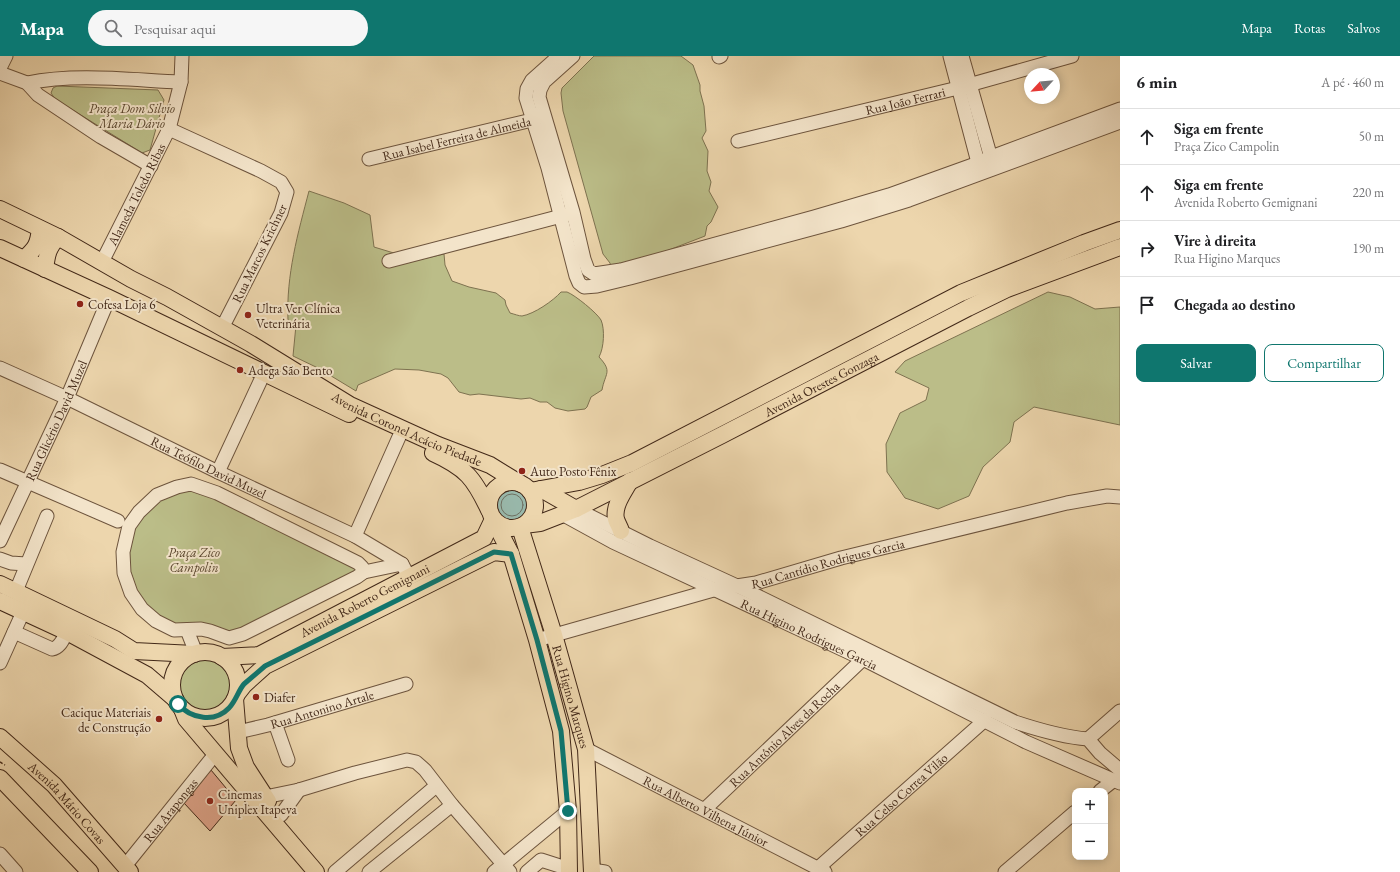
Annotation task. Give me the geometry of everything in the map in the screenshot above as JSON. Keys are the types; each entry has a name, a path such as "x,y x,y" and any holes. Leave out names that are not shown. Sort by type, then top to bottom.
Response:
{"main road":[{"name":"Avenida Coronel Acácio Piedade","path":"0,209 58,237 167,297 291,368 350,404 438,445 490,465 569,512"},
{"path":"24,259 36,248 39,240 40,228"},
{"name":"Avenida Orestes Gonzaga","path":"530,488 579,482 597,477 632,463 962,293 1050,256 1120,230"},
{"path":"45,269 50,246 58,237"},
{"name":"Avenida Orestes Gonzaga","path":"522,526 540,523 569,512 722,435 961,311 1007,289 1120,247"},
{"name":"Rua Higino Marques","path":"0,248 109,298 438,455 462,469 474,482 511,554 537,640 561,731 568,811 569,871"},
{"path":"621,531 616,518 618,502 630,481"},
{"path":"514,482 530,488 535,507 532,517 522,526 508,528 503,527 491,515 489,503 491,496 500,485 514,482"},
{"name":"Avenida Roberto Gemignani","path":"222,657 259,655 405,570 484,538 491,515"},
{"name":"Rua Higino Marques","path":"522,526 586,750 596,871"},
{"name":"Avenida Roberto Gemignani","path":"236,696 244,685 265,666 494,552 511,554"},
{"path":"0,584 115,639 134,651 210,652 222,657 230,664 236,673 238,683 236,696 239,748 246,767 265,797 330,872"},
{"path":"0,602 66,632 147,675 191,715 201,718 211,718 221,714 229,708 236,696"},
{"path":"195,653 182,661 174,672 172,681 172,690 186,719 316,872"},
{"name":"Avenida Mário Covas","path":"0,737 54,785 127,869"},
{"path":"563,750 568,742 578,741 586,750"},
{"path":"0,778 90,872"}],"street":[{"path":"0,68 6,56"},
{"name":"Alameda Toledo Ribas","path":"102,262 169,129 181,82 182,56"},
{"path":"559,56 532,80 527,89 526,98 548,168 576,276 579,284 584,287 591,287 630,278 841,221 910,200 992,163 1120,109"},
{"path":"573,56 544,82 540,90 539,97 573,212 588,270 594,274 621,270 674,256 979,169"},
{"path":"950,56 964,87 992,163"},
{"path":"962,56 964,87 979,169"},
{"name":"Rua João Ferrari","path":"738,142 964,87 1072,56"},
{"path":"0,73 27,83 38,95 101,138 151,166"},
{"path":"27,83 45,79 82,78 181,82"},
{"path":"38,95 45,79"},
{"name":"Rua Isabel Ferreira de Almeida","path":"369,159 532,120 543,113"},
{"path":"992,163 1120,122"},
{"name":"Rua Marcos Krichner","path":"169,129 261,171 281,182 288,192 281,213 222,328"},
{"path":"388,261 573,212"},
{"name":"Rua Glicério David Muzel","path":"0,541 67,398 109,298"},
{"name":"Rua Teófilo David Muzel","path":"0,368 67,398 218,472 355,536 405,570"},
{"path":"218,472 264,373"},
{"path":"355,536 399,437"},
{"path":"0,470 118,521"},
{"path":"364,572 358,563 217,493 191,484 177,487 158,495 139,512 129,526 123,552 124,573 131,593 142,609 156,622 174,630 201,629 229,638 238,636 357,577 364,572 405,570"},
{"name":"Rua Cantídio Rodrigues Garcia","path":"537,640 717,589 756,583 841,558 1067,503 1107,496 1120,497"},
{"name":"Rua Higino Rodrigues Garcia","path":"569,512 621,531 1015,722 1043,732 1067,737 1088,739"},
{"name":"Rua Higino Rodrigues Garcia","path":"569,512 614,542 717,589 863,659 1026,742 1057,754 1086,768 1118,778"},
{"path":"16,591 47,516"},
{"path":"0,559 11,563 26,564"},
{"path":"0,663 23,612"},
{"path":"187,630 195,653"},
{"path":"14,632 52,650 56,649 60,645 66,632"},
{"name":"Rua Antônio Alves da Rocha","path":"705,809 863,659"},
{"name":"Rua Antonino Artale","path":"238,732 276,723 406,684"},
{"path":"1104,788 1118,778 1100,752 1088,739 1120,711"},
{"name":"Rua Celso Correa Vilão","path":"822,870 985,720"},
{"path":"276,723 288,760"},
{"path":"1057,754 1056,751 1058,743 1067,737"},
{"name":"Rua Alberto Vilhena Júnior","path":"586,750 705,809 822,870"},
{"path":"1086,768 1095,762 1100,752"},
{"name":"Rua Arapongas","path":"127,869 216,753"},
{"path":"265,797 300,790 355,773 407,760 416,762 425,770 502,870 568,811"},
{"path":"336,872 436,786"},
{"path":"281,815 300,790"},
{"path":"369,872 452,805"},
{"path":"1005,872 1072,815"},
{"path":"0,854 16,872"},
{"path":"527,872 541,860 569,871"}],"green space":[{"path":"594,56 681,56 693,65 700,85 704,106 706,131 702,138 708,151 707,171 711,182 709,191 718,207 711,222 707,226 705,236 612,272 610,263 603,254 563,111 561,93 562,88"},
{"name":"Praça Dom Silvio Maria Dário","path":"57,86 158,90 164,100 150,150 142,153 55,99 51,93 53,88"},
{"path":"309,191 344,203 370,215 374,247 397,254 392,266 444,254 445,265 452,281 469,287 496,293 505,300 510,313 522,316 538,310 558,296 561,292 567,292 586,304 601,320 602,324 603,344 599,357 606,366 607,373 602,390 591,397 585,409 568,411 555,408 547,402 540,402 530,398 521,399 479,394 470,395 459,392 448,378 441,374 419,370 395,369 358,385 356,391 318,368 293,356 296,325 288,320 289,287 294,254"},
{"path":"1048,292 1070,297 1095,309 1120,307 1120,425 1034,407 1014,422 1010,442 983,467 969,496 938,509 905,498 887,472 886,444 900,413 926,400 929,388 895,372 905,361"},
{"name":"Praça Zico Campolin","path":"191,485 362,568 238,635 174,629 143,609 124,552 128,531 158,496"},
{"path":"206,658 216,660 225,666 231,675 233,685 231,695 225,704 216,710 206,712 196,710 187,704 181,695 179,685 181,675 187,666 196,660"}],"water":[{"path":"512,490 523,494 527,505 523,516 512,520 501,516 497,505 501,494"}],"building":[{"name":"Cinemas Uniplex Itapeva","path":"211,770 236,800 210,831 184,803"}],"place":[{"name":"Cofesa Loja 6","path":"80,304"},
{"name":"Ultra Ver Clínica Veterinária","path":"248,315"},
{"name":"Adega São Bento","path":"240,370"},
{"name":"Auto Posto Fênix","path":"522,471"},
{"name":"Diafer","path":"256,697"},
{"name":"Cacique Materiais de Construção","path":"159,719"},
{"name":"Cinemas Uniplex Itapeva","path":"210,801"}],"route":[{"path":"178,704 182,709 191,715 201,718 211,718 221,714 229,708 244,685 265,666 494,552 511,554 537,640 561,731 568,811"}]}
